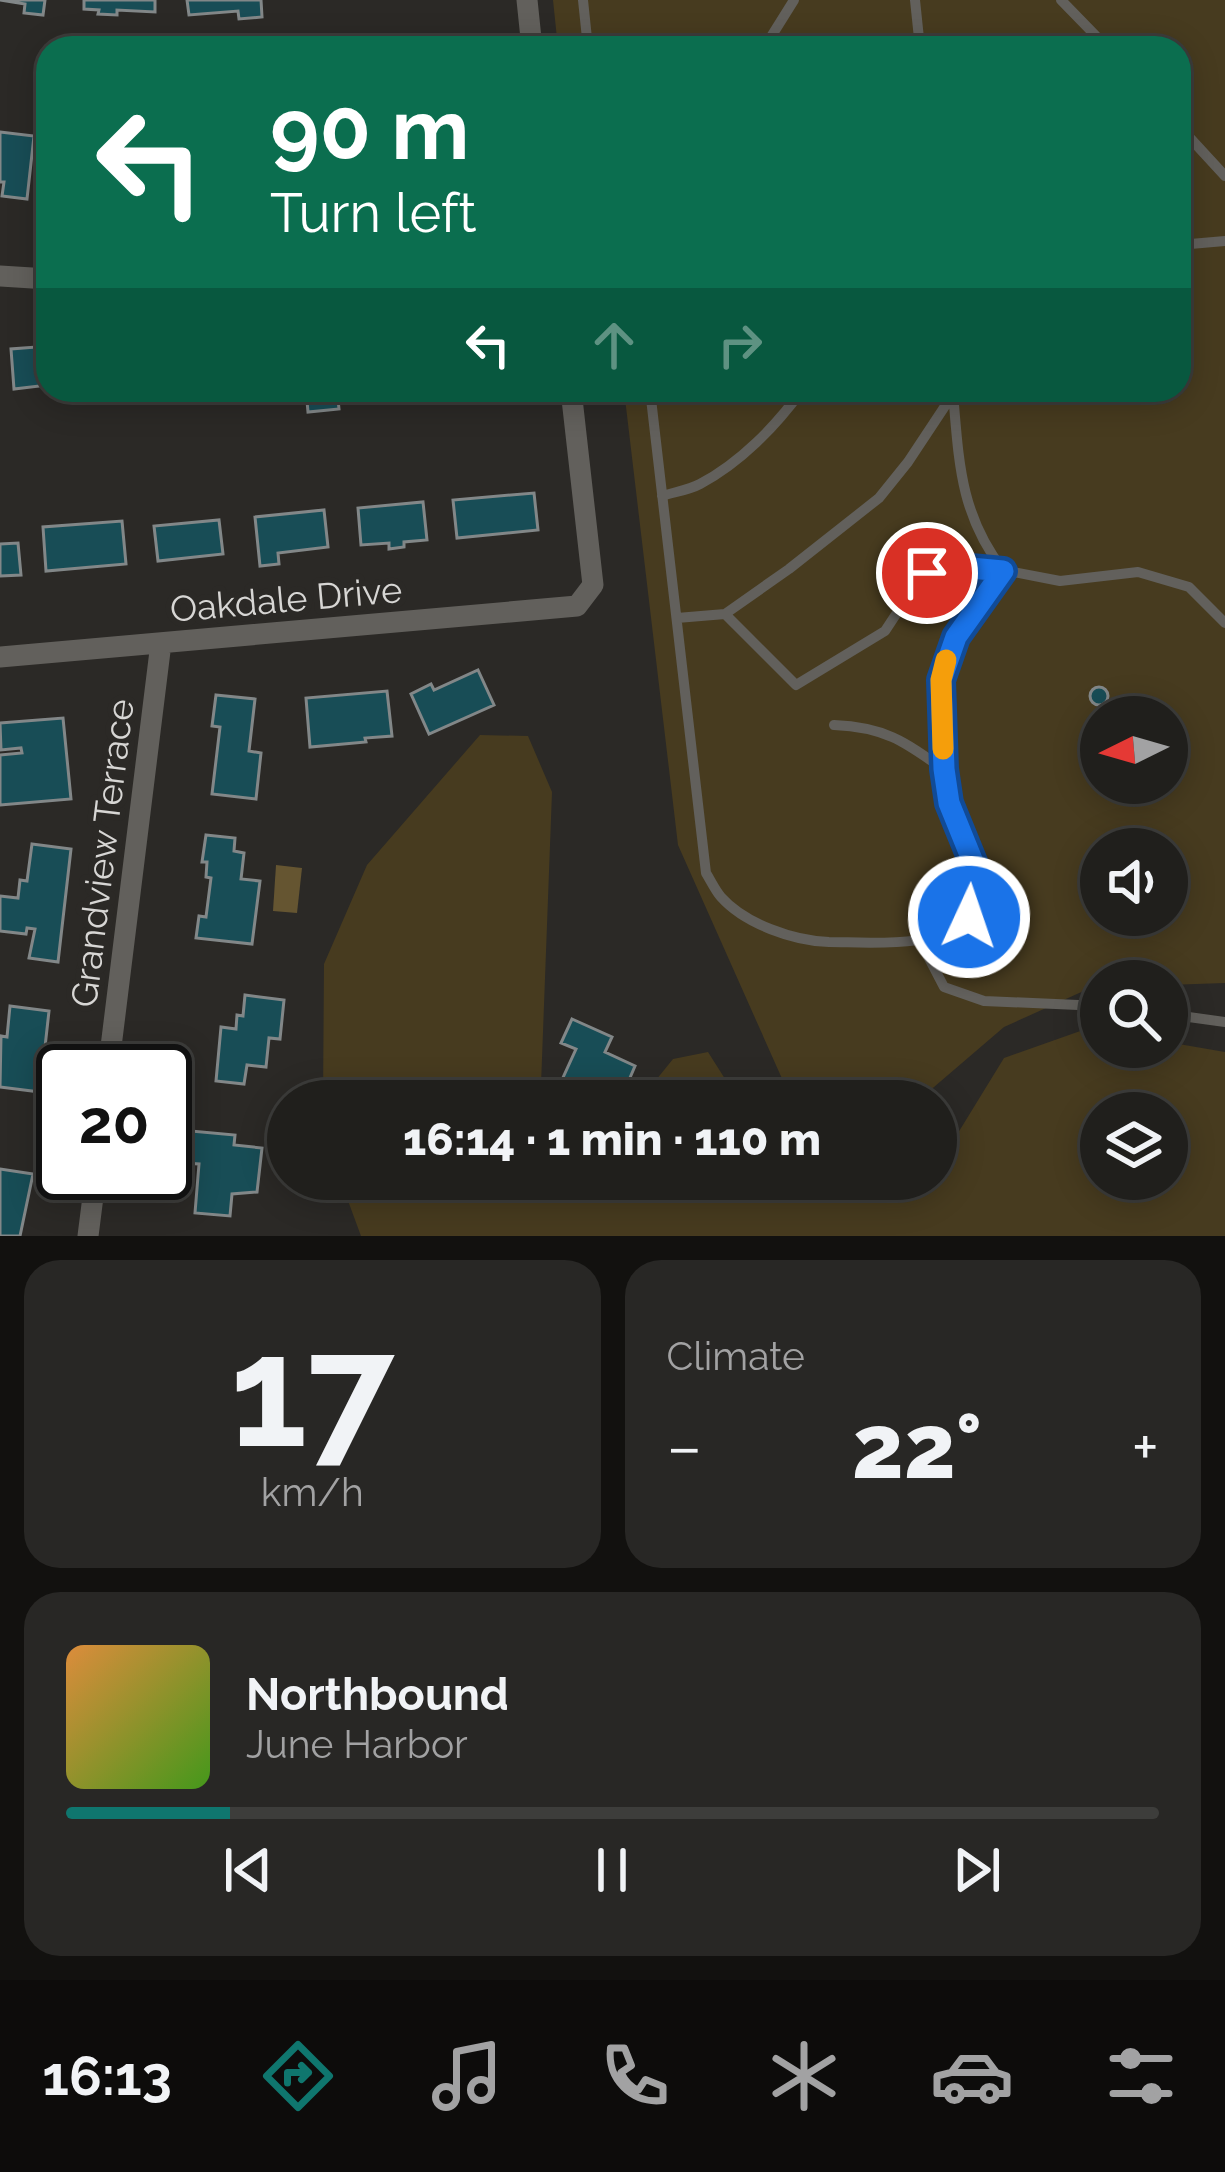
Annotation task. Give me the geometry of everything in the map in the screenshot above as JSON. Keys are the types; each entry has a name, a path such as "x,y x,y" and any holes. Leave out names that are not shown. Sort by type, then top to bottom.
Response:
{"street":[{"path":"527,0 531,36"},
{"path":"0,276 36,278"},
{"name":"Oakdale Drive","path":"0,657 577,606 592,585 572,402"},
{"name":"Grandview Terrace","path":"111,1044 161,643"},
{"path":"88,1236 93,1200"}],"lane":[{"path":"584,0 588,36"},
{"path":"772,36 794,0"},
{"path":"915,0 919,36"},
{"path":"1060,0 1087,36"},
{"path":"1191,139 1225,176"},
{"path":"1191,244 1225,242"},
{"path":"651,402 706,873 720,896 752,919 790,936 818,941 920,941 947,932 969,917 977,891 975,867 949,803 941,680 956,637 1003,571"},
{"path":"662,496 697,486 735,461 793,402"},
{"path":"676,618 725,614 879,498 947,402"},
{"path":"954,402 968,507 985,546 1003,571"},
{"path":"725,614 796,685 885,631 914,586 927,573 949,566 1060,581 1138,572 1189,587 1225,623"},
{"path":"834,725 864,726 907,743 944,769"},
{"path":"920,941 944,986 984,1001 1080,1005"},
{"path":"1188,1017 1225,1022"}],"shaded area":[{"path":"553,0 1225,0 1225,983 1188,984 1188,960 1080,960 1080,993 1004,1027 942,1080 783,1080 678,845 625,402 1191,402 1191,36 557,36"},
{"path":"480,735 528,736 552,792 541,1080 323,1080 324,964 367,865"},
{"path":"276,865 302,868 297,913 273,911"},
{"path":"1080,1031 1080,1068 1188,1068 1188,1046 1225,1052 1225,1236 361,1236 348,1200 957,1200 957,1135 1004,1058"},
{"path":"708,1052 726,1080 656,1080 673,1059"}],"building":[{"path":"0,0 45,0 43,15 24,13 25,4"},
{"path":"84,0 155,0 155,12 98,14 99,10 84,9"},
{"path":"187,0 261,0 262,17 239,19 238,11 189,15"},
{"path":"0,132 34,136 27,199 2,196"},
{"path":"36,347 36,386 14,389 11,349"},
{"path":"307,402 338,402 339,409 308,412"},
{"path":"534,493 538,530 457,538 453,500"},
{"path":"423,502 427,540 389,549 389,543 361,545 358,508"},
{"path":"324,510 328,547 278,553 279,564 260,566 255,517"},
{"path":"219,520 223,554 158,561 154,526"},
{"path":"122,521 126,564 46,571 43,527"},
{"path":"18,543 21,575 0,576 0,544"},
{"path":"478,670 494,705 429,734 411,694 431,684 434,690"},
{"path":"1099,687 1108,696 1090,696"},
{"path":"387,691 392,736 310,747 306,698"},
{"path":"216,695 255,699 249,751 261,753 256,799 212,794 220,727 212,726"},
{"path":"63,718 71,799 0,805 0,755 22,753 21,748 1,750 0,723"},
{"path":"206,835 235,838 234,851 244,853 241,879 260,881 252,944 196,938 199,916 206,917 211,878 206,877 207,862 202,862"},
{"path":"32,844 71,849 58,962 29,958 35,929 27,928 26,934 0,931 0,896 18,898 20,880 27,881"},
{"path":"245,995 284,1000 280,1039 269,1038 266,1067 247,1065 244,1084 216,1081 221,1027 236,1029"},
{"path":"10,1006 49,1011 45,1044 36,1044 36,1092 0,1087 1,1036 7,1037"},
{"path":"572,1019 612,1037 605,1052 635,1066 629,1080 562,1080 576,1049 561,1043"},
{"path":"192,1131 235,1135 234,1145 262,1148 257,1192 232,1194 230,1216 195,1213 199,1164 192,1164"},
{"path":"0,1169 33,1174 20,1236 0,1236"}],"slow traffic":[{"path":"943,749 941,680 946,660"}],"route":[{"path":"927,573 949,566 1003,571 956,637 941,680 949,803 975,867 977,891 969,917"}]}
